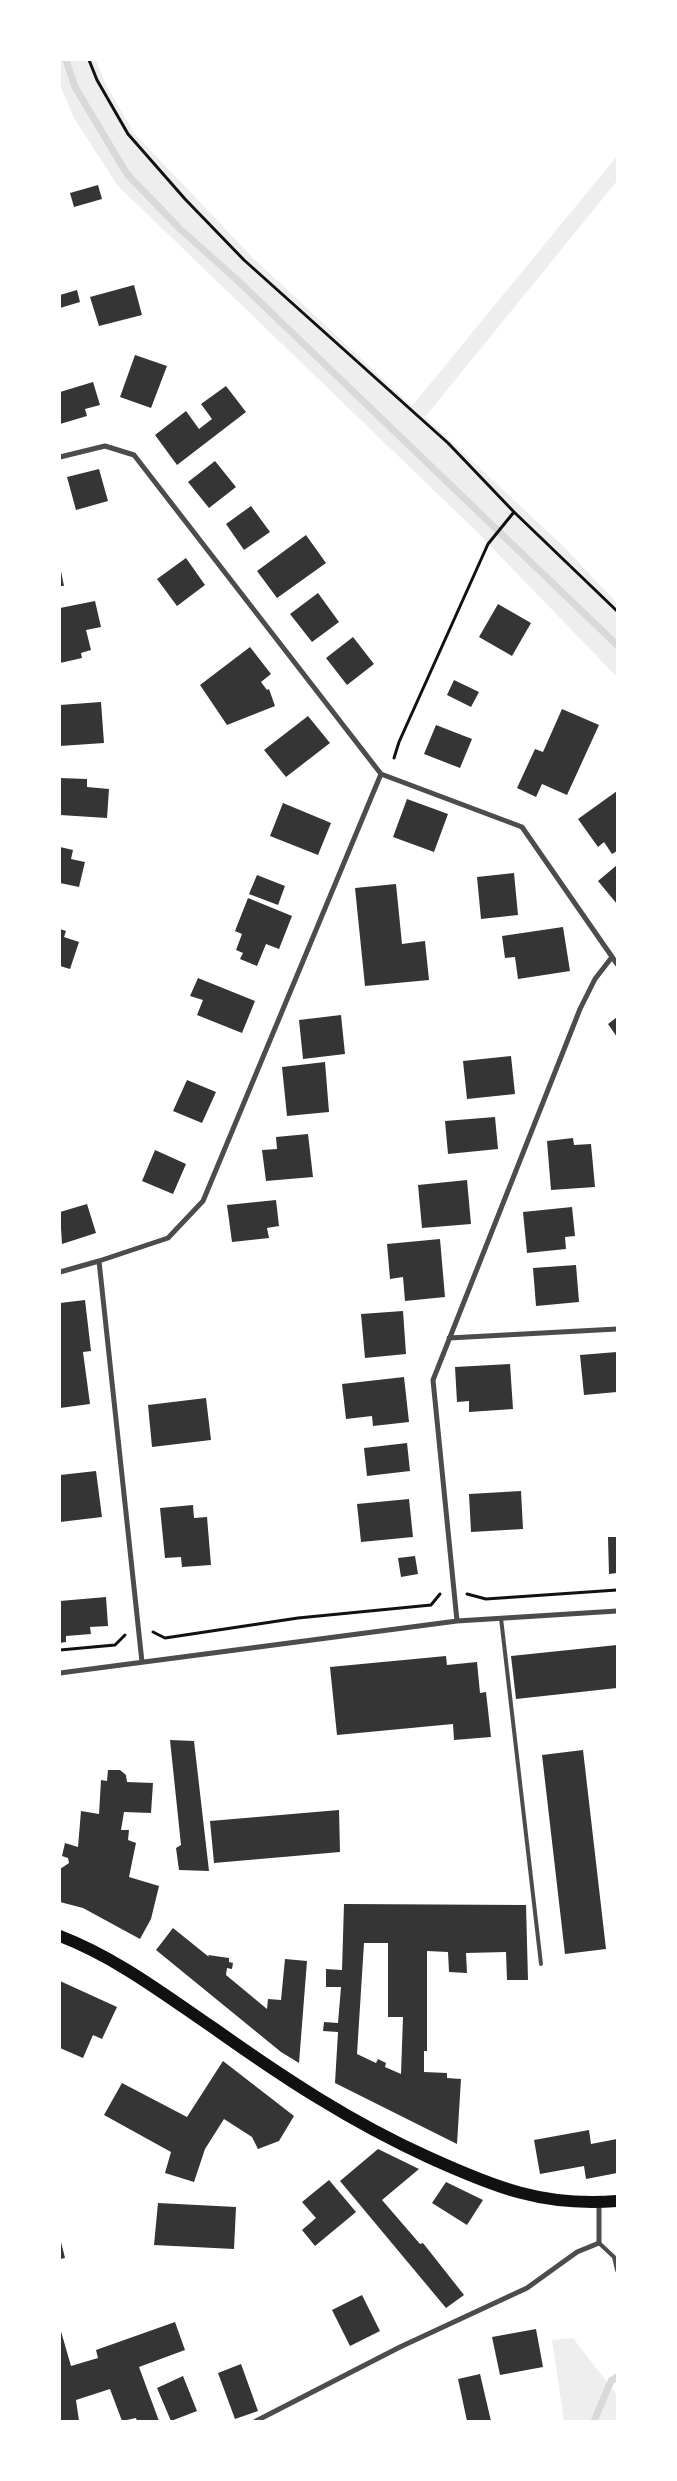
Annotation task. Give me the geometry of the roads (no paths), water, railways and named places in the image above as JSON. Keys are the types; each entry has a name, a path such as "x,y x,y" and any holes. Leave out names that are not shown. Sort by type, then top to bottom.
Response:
{"main road":[{"path":"60,1936 98,1952 132,1971 282,2076 325,2104 391,2140 502,2189 555,2201 617,2201"}],"street":[{"path":"60,456 105,446 134,455 381,774 522,827 617,964"},
{"path":"60,1272 98,1262 168,1238 203,1201 381,774"},
{"path":"457,1621 433,1380 580,1009 594,979 612,958"},
{"path":"98,1262 142,1662"},
{"path":"449,1338 617,1328"},
{"path":"60,1673 457,1621 617,1611"},
{"path":"256,2421 400,2346 527,2288 577,2252 599,2243 599,2202"}],"lane":[{"path":"501,1618 541,1964"},
{"path":"599,2243 614,2257 617,2270"}],"waterway":[{"path":"66,60 75,87 127,174 180,229 235,278 617,645"},
{"path":"594,2421 611,2381 617,2377"}]}
